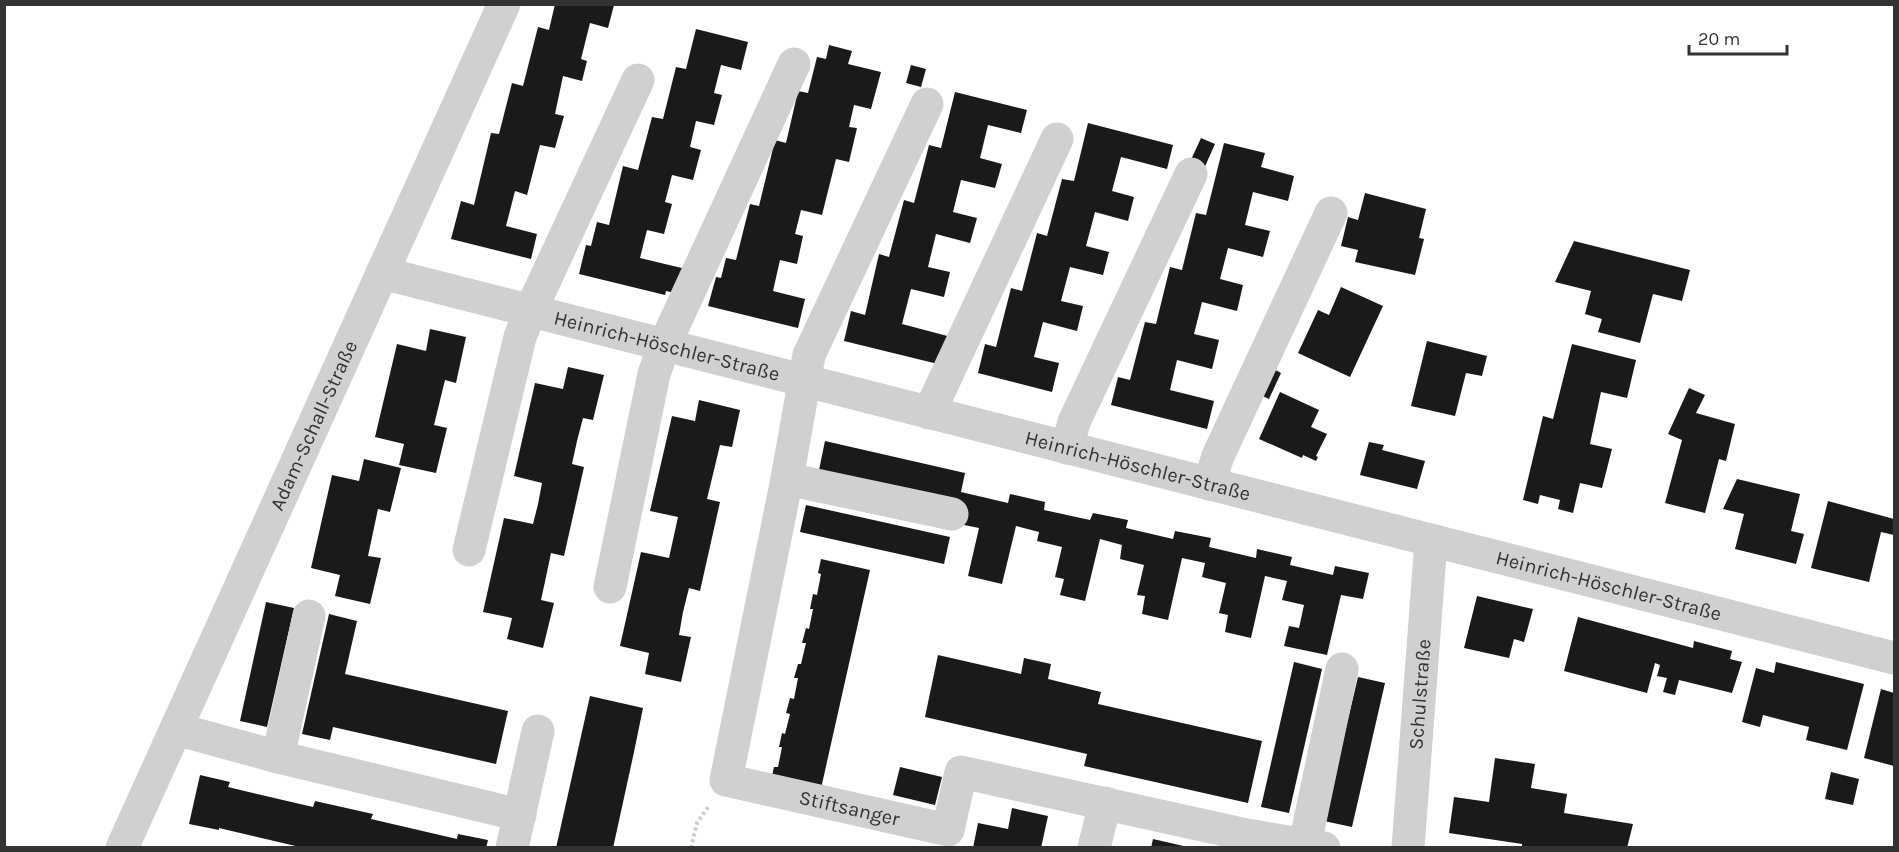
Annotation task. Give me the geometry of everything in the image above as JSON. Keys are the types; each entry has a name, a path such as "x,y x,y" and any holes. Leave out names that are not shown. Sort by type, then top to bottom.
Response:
{"street":[{"name":"Adam-Schall-Straße","path":"122,848 504,4"},
{"path":"610,587 654,374 664,346 794,64"},
{"path":"469,550 520,338 638,80"},
{"path":"726,780 787,479 808,355 927,104"},
{"path":"929,413 1057,139"},
{"path":"1067,448 1074,422 1191,174"},
{"path":"1209,484 1218,456 1331,213"},
{"name":"Heinrich-Höschler-Straße","path":"382,273 1894,658"},
{"path":"787,479 952,514"},
{"name":"Schulstraße","path":"1408,848 1431,541"},
{"path":"278,757 309,616"},
{"path":"1315,846 1342,669"},
{"path":"176,729 278,757 520,815"},
{"path":"512,848 538,731"},
{"name":"Stiftsanger","path":"726,780 946,839 961,772 1105,803 1246,841 1315,846"},
{"path":"1094,848 1105,803"}],"path":[{"path":"692,848 697,824 726,780"}],"building":[{"path":"555,4 614,5 608,28 590,23 581,59 587,61 582,81 563,76 555,114 564,116 555,148 540,145 527,195 515,191 506,226 537,234 531,259 451,239 461,201 474,205 491,133 499,134 512,83 523,86 538,27 549,30"},
{"path":"696,29 748,42 741,70 721,65 714,93 722,95 714,125 696,121 690,147 701,150 693,180 672,175 665,202 672,204 664,234 647,230 640,258 690,270 679,294 666,291 665,295 579,274 586,245 591,246 597,222 609,225 623,166 638,170 652,117 663,119 676,67 686,69"},
{"path":"829,45 852,51 848,64 881,72 871,109 854,105 849,127 857,128 849,162 836,159 822,215 801,210 795,234 803,236 797,264 780,260 773,291 805,299 798,328 708,306 716,277 721,278 726,258 736,260 750,204 759,206 775,140 786,143 798,91 808,93 817,57 826,59"},
{"path":"911,65 926,69 921,87 906,83"},
{"path":"955,92 1027,110 1021,133 988,125 980,158 1002,164 995,188 961,180 953,212 977,218 970,243 936,234 928,267 950,272 944,297 911,289 902,324 955,338 942,365 844,341 851,311 865,315 879,254 889,257 904,200 914,203 929,145 941,148"},
{"path":"1088,123 1173,145 1167,169 1121,157 1112,191 1134,197 1128,221 1095,212 1086,246 1109,252 1103,275 1070,267 1061,301 1083,306 1077,331 1043,322 1034,357 1059,363 1052,392 978,373 985,344 996,347 1011,288 1022,291 1037,233 1047,236 1062,179 1074,181"},
{"path":"1201,138 1215,144 1203,171 1189,164"},
{"path":"1224,143 1265,153 1261,167 1294,176 1288,201 1253,192 1245,225 1270,231 1263,257 1228,248 1220,279 1243,285 1237,311 1202,302 1194,334 1219,340 1212,369 1177,360 1170,390 1214,401 1207,429 1111,405 1118,377 1130,380 1145,322 1156,324 1170,267 1182,270 1196,213 1206,215"},
{"path":"1365,193 1426,209 1419,238 1424,239 1415,275 1355,262 1358,250 1341,246 1348,217 1358,220"},
{"path":"1574,241 1690,270 1682,301 1653,294 1640,343 1598,332 1602,319 1585,314 1591,291 1555,282"},
{"path":"1341,287 1383,306 1350,377 1298,353 1318,310 1329,315"},
{"path":"430,329 466,337 456,383 445,380 434,425 447,428 436,473 399,465 404,444 375,437 397,344 426,351"},
{"path":"1427,341 1487,356 1482,376 1466,373 1455,416 1411,406"},
{"path":"1572,344 1636,360 1627,398 1601,392 1590,444 1612,449 1602,488 1580,483 1573,513 1558,509 1560,500 1540,495 1538,504 1523,500 1543,416 1553,419"},
{"path":"1268,366 1281,373 1269,399 1256,393"},
{"path":"568,367 604,375 593,420 583,418 577,441 572,464 584,467 564,556 551,553 541,600 554,603 543,648 507,639 512,618 483,612 504,518 533,524 538,504 542,483 514,476 535,383 563,389"},
{"path":"1689,388 1705,395 1696,413 1735,424 1726,461 1719,459 1705,513 1665,503 1682,440 1668,434"},
{"path":"1280,392 1319,410 1311,427 1327,434 1316,456 1318,457 1316,461 1303,455 1302,458 1259,439"},
{"path":"699,400 740,410 732,447 720,445 707,499 720,502 700,591 689,588 683,612 679,635 691,637 681,682 645,674 649,653 620,646 641,552 669,558 678,517 650,511 672,416 695,421"},
{"path":"825,441 965,473 961,492 1008,503 1010,494 1045,502 1044,510 1090,520 1093,513 1128,520 1126,528 1173,539 1175,531 1211,538 1209,547 1256,558 1257,549 1292,557 1290,565 1333,575 1335,566 1369,573 1363,599 1341,595 1327,655 1284,646 1289,626 1299,628 1304,605 1282,600 1287,581 1265,576 1251,638 1225,632 1228,615 1219,613 1226,583 1202,577 1205,563 1182,558 1168,620 1142,614 1145,596 1137,595 1144,565 1120,559 1122,545 1100,539 1085,601 1060,595 1064,579 1055,577 1062,547 1037,541 1039,532 1016,526 1002,584 968,576 979,528 954,523 819,470"},
{"path":"1369,442 1384,445 1382,450 1425,461 1417,489 1360,475"},
{"path":"364,459 401,468 390,512 378,509 368,556 381,558 370,604 335,596 340,575 311,568 332,475 359,481"},
{"path":"1737,479 1800,494 1791,531 1804,534 1796,564 1735,549 1744,514 1723,509"},
{"path":"1828,501 1894,519 1894,535 1881,532 1869,582 1811,568"},
{"path":"806,505 950,537 944,564 800,532"},
{"path":"821,559 870,570 820,793 771,780 774,767 778,767 782,733 785,734 790,714 786,713 790,698 794,699 798,678 794,678 798,664 801,664 806,643 802,643 806,628 809,629 813,594 817,595"},
{"path":"1477,596 1533,609 1524,642 1514,639 1509,658 1464,648"},
{"path":"266,602 294,608 267,727 240,721"},
{"path":"329,614 357,621 345,674 508,711 496,764 333,727 330,740 302,734"},
{"path":"1578,617 1693,648 1694,641 1732,651 1730,659 1742,662 1732,693 1679,680 1675,695 1663,692 1667,678 1657,676 1660,665 1655,663 1647,693 1564,671"},
{"path":"938,655 1021,674 1024,658 1051,664 1048,679 1101,692 1098,704 1262,741 1248,803 1084,766 1087,754 925,717"},
{"path":"1294,662 1322,669 1289,813 1261,807"},
{"path":"1776,662 1864,684 1847,750 1806,740 1809,727 1763,715 1760,727 1742,722 1756,668 1774,673"},
{"path":"1358,677 1385,683 1352,827 1324,821"},
{"path":"1881,689 1894,693 1894,766 1864,758"},
{"path":"590,696 643,708 613,848 556,848"},
{"path":"1495,758 1535,764 1531,788 1567,794 1564,813 1633,824 1627,848 1522,848 1522,844 1449,833 1454,797 1489,802"},
{"path":"900,767 942,777 935,805 893,795"},
{"path":"1831,772 1859,779 1853,805 1825,799"},
{"path":"200,775 230,782 228,787 313,807 315,801 373,814 371,819 457,839 458,834 488,840 486,848 304,848 219,828 219,830 189,824"},
{"path":"1012,808 1048,816 1041,848 973,848 978,823 1008,829"},
{"path":"1153,839 1188,847 1188,848 1151,848"}]}
